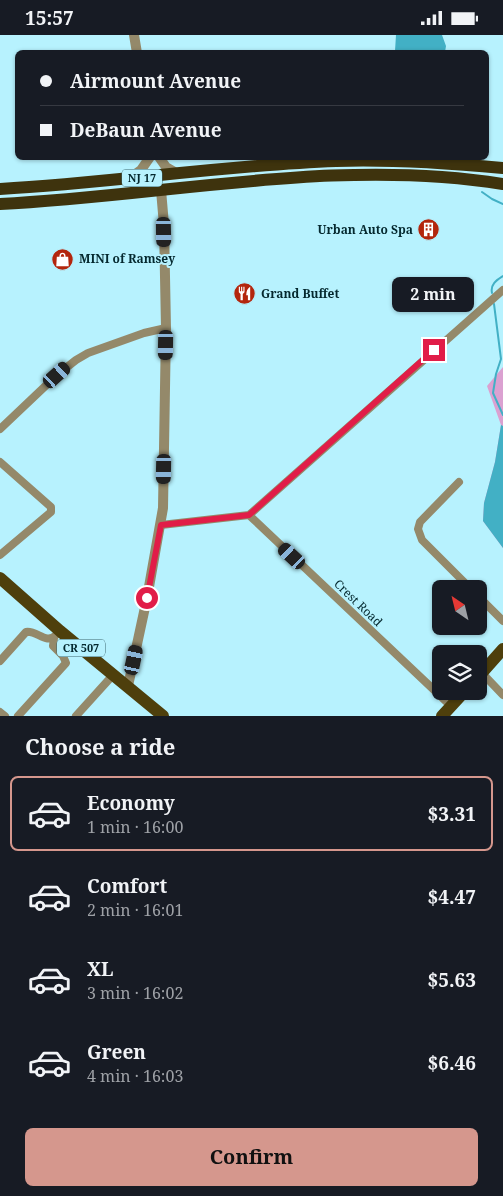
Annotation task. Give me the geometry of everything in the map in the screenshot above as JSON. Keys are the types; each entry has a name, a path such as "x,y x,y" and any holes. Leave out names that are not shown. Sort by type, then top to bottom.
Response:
{"highway":[{"name":"NJ 17","path":"0,189 302,162 408,161 475,165 503,169"},
{"path":"475,165 503,164"},
{"name":"NJ 17","path":"0,204 282,178 343,175 412,175 503,184"}],"main road":[{"name":"CR 507","path":"0,578 57,634 128,686 163,716"},
{"path":"487,667 503,649"},
{"path":"446,711 456,700"}],"street":[{"path":"134,35 136,50"},
{"path":"128,179 141,170 148,160"},
{"path":"161,160 166,167 179,174"},
{"path":"128,686 163,508 166,328 164,225 161,190"},
{"path":"161,525 249,515 503,289"},
{"path":"0,429 61,371 76,360 88,353 144,333 166,328"},
{"path":"0,462 51,507 51,511 0,555"},
{"path":"459,482 420,522 418,529 422,539 462,580"},
{"name":"Crest Road","path":"249,515 446,711"},
{"path":"488,606 503,621"},
{"path":"0,661 26,632 32,631 46,639 57,634"},
{"path":"18,716 66,663 63,656 53,646 57,634"},
{"path":"76,716 113,675"},
{"path":"487,681 503,695"},
{"path":"0,712 5,716"}],"shaded area":[{"path":"503,367 503,548 483,521 484,503 495,462 501,425 487,386"}],"water":[{"path":"396,35 442,35 446,46 445,50 395,50"},
{"path":"501,425 503,426 503,548 483,521 484,503 495,462"}],"waterway":[{"path":"482,192 503,204"},
{"path":"492,293 493,285 503,276"},
{"path":"494,304 501,359 493,393 503,415"}],"place":[{"name":"Urban Auto Spa","path":"429,230"},
{"name":"MINI of Ramsey","path":"63,259"},
{"name":"Grand Buffet","path":"245,294"}],"route":[{"path":"147,598 161,525 249,515 434,350"}]}
